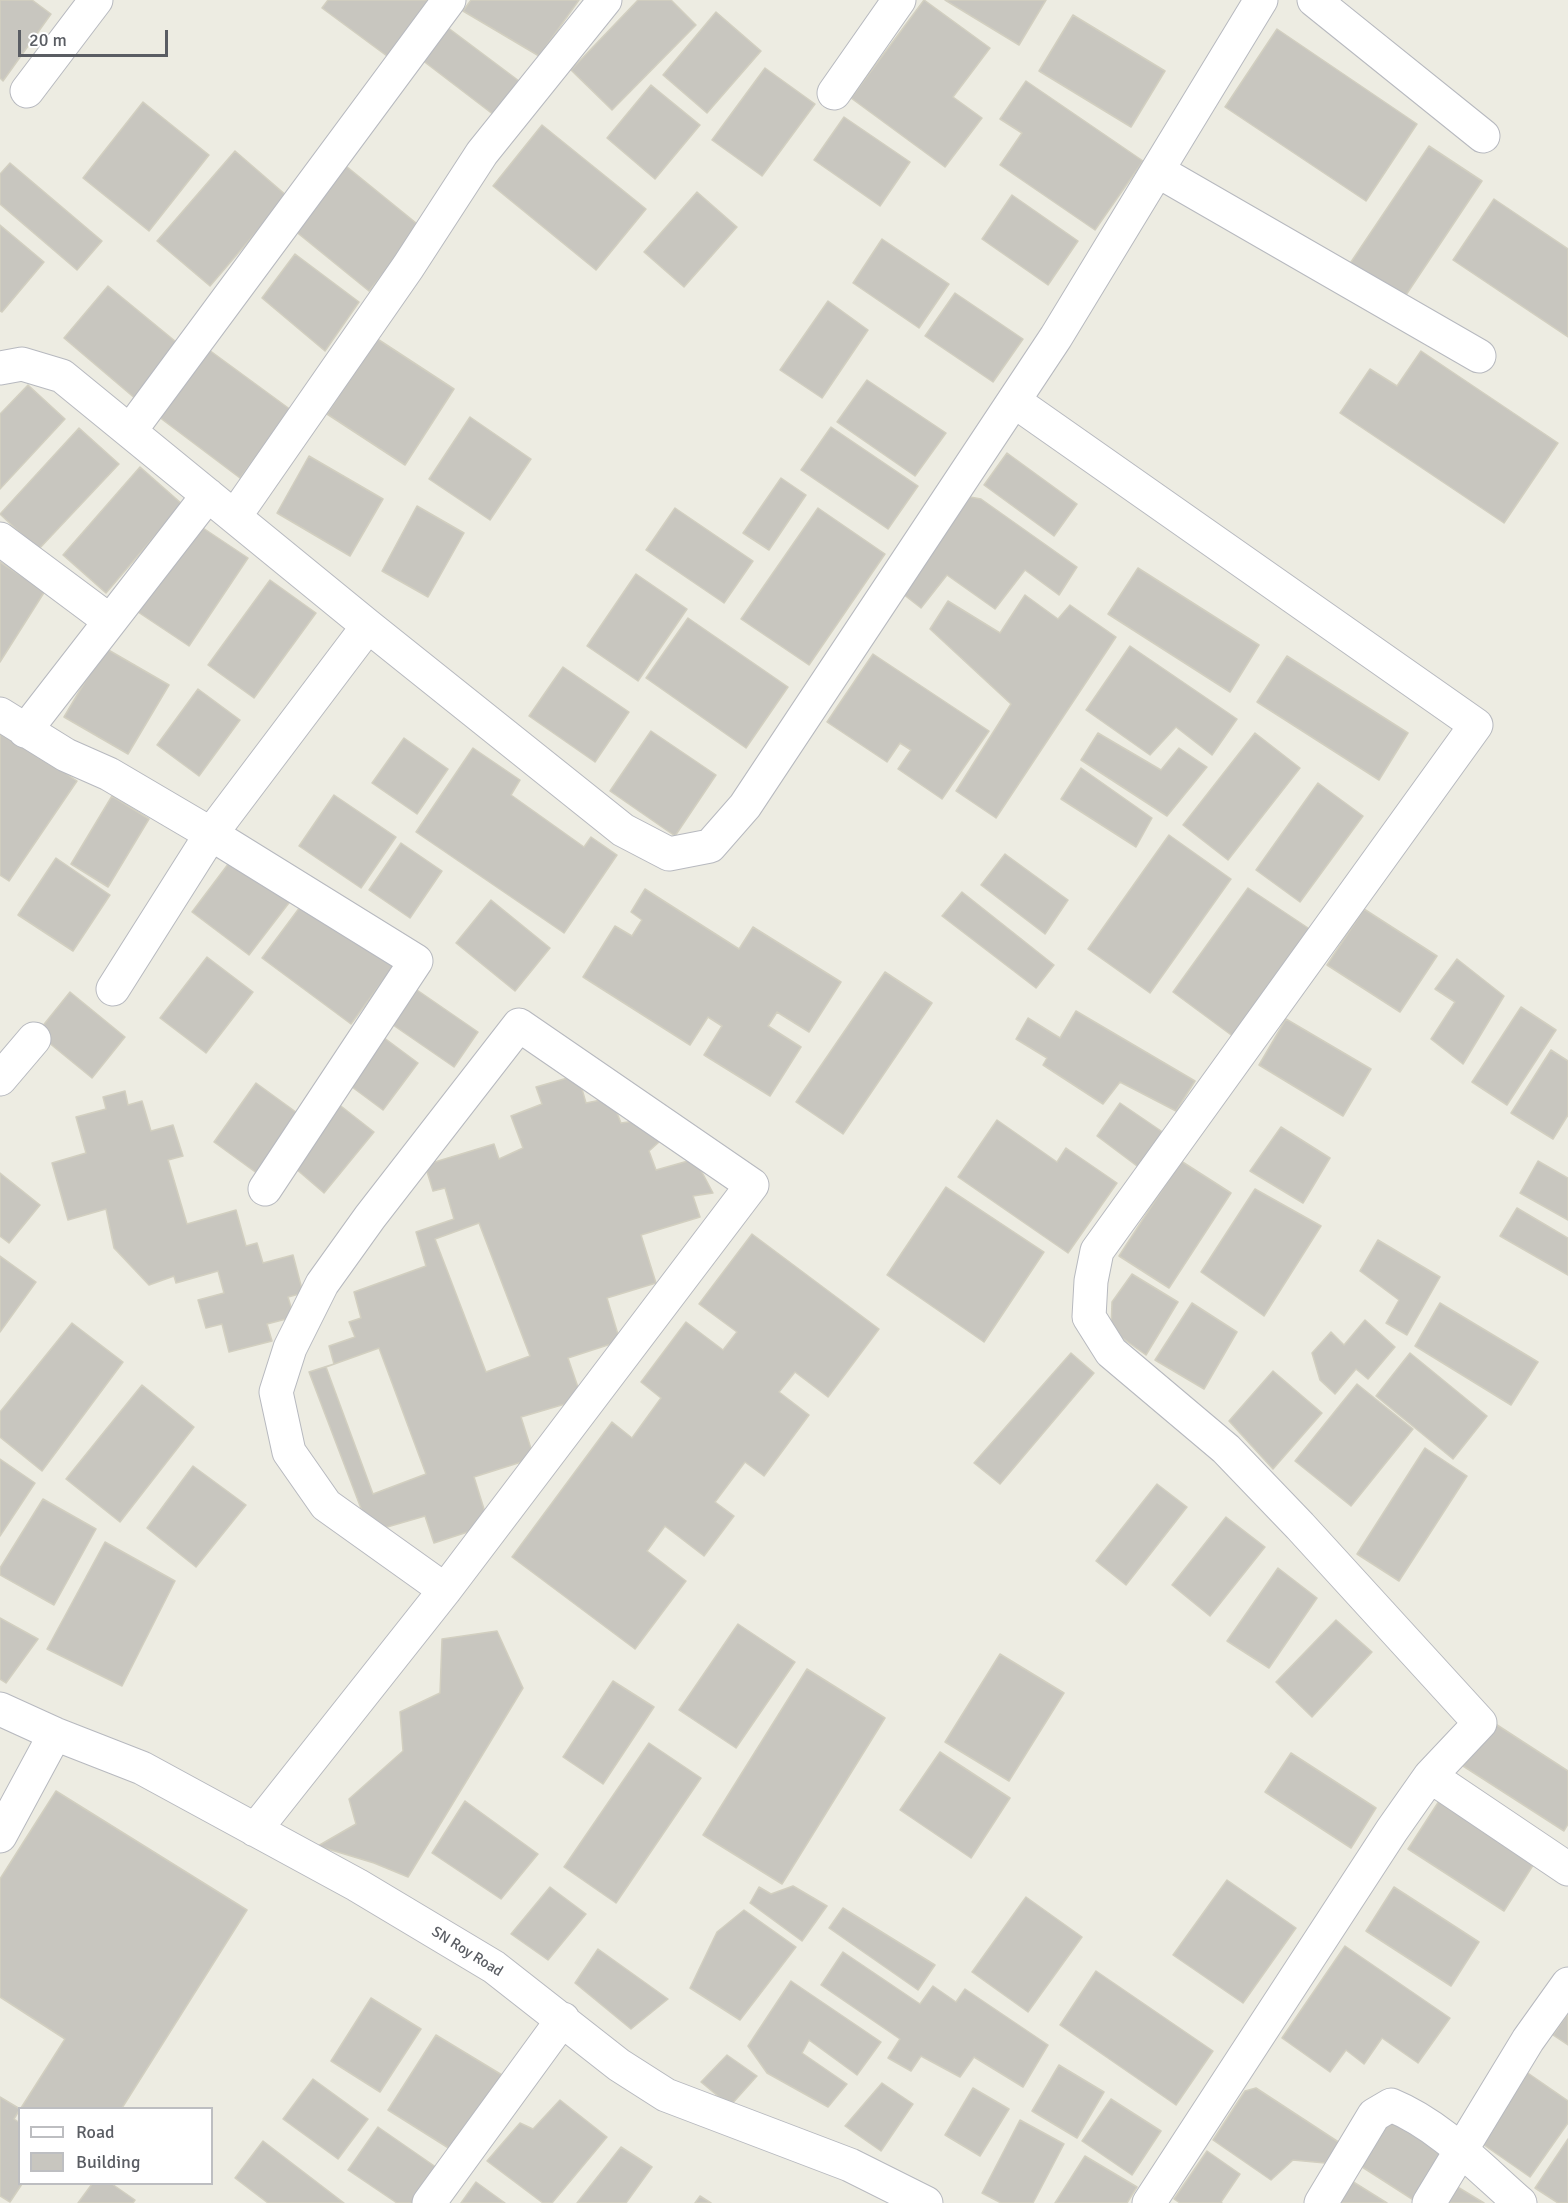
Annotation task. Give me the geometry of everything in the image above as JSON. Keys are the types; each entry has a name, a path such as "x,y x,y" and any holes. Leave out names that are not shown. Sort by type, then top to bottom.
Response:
{"street":[{"path":"27,92 96,0"},
{"path":"130,431 449,0"},
{"path":"235,516 408,267 482,153 604,0"},
{"path":"834,93 899,0"},
{"path":"0,367 22,364 62,376 368,626 623,830 669,854 710,846 746,806 1056,338 1261,0"},
{"path":"1314,0 1483,136"},
{"path":"1158,171 1479,356"},
{"path":"1014,401 1476,725 1097,1251 1091,1281 1089,1317 1111,1352 1226,1449 1300,1526 1480,1723 1430,1776 1385,1840 1149,2203"},
{"path":"208,495 110,621 12,723 66,755 109,774 211,834 416,961 265,1189"},
{"path":"0,539 110,621"},
{"path":"113,988 211,834 368,626"},
{"path":"255,1830 445,1590 752,1185 519,1025 370,1217 322,1284 290,1348 276,1392 289,1452 326,1505 445,1590"},
{"path":"0,1079 34,1040"},
{"name":"SN Roy Road","path":"0,1709 55,1734 142,1768 357,1885 494,1967 619,2065 666,2095 850,2164 926,2203"},
{"path":"0,1836 55,1734"},
{"path":"1430,1776 1568,1869"},
{"path":"1429,2203 1528,2040 1568,1984"},
{"path":"429,2203 563,2019"},
{"path":"1322,2203 1374,2115 1390,2105 1413,2114 1460,2150 1520,2203"}],"building":[{"path":"0,0 32,0 51,14 3,81 0,78"},
{"path":"328,0 435,0 391,59 322,8"},
{"path":"471,0 579,0 539,56 463,11"},
{"path":"638,0 671,0 696,25 612,110 571,70"},
{"path":"924,0 990,48 953,97 982,118 945,167 851,98"},
{"path":"945,0 1046,0 1019,45"},
{"path":"716,12 761,51 707,113 663,75"},
{"path":"1073,15 1165,71 1131,127 1039,71"},
{"path":"447,27 519,81 494,115 422,60"},
{"path":"1277,29 1417,124 1366,201 1225,107"},
{"path":"765,68 815,104 762,176 712,140"},
{"path":"1026,81 1143,161 1095,230 1000,165 1022,133 1000,119"},
{"path":"651,85 700,125 655,179 607,138"},
{"path":"143,102 209,155 149,231 83,178"},
{"path":"844,117 910,162 880,206 814,160"},
{"path":"542,125 646,209 596,270 493,186"},
{"path":"1429,146 1482,181 1402,301 1349,265"},
{"path":"235,151 287,196 210,286 157,241"},
{"path":"341,162 421,227 369,291 289,226"},
{"path":"10,163 102,241 77,270 0,204 0,174"},
{"path":"697,192 737,227 684,287 644,252"},
{"path":"1012,195 1078,241 1048,285 982,239"},
{"path":"1494,199 1568,249 1568,337 1453,260"},
{"path":"0,225 44,262 2,312 0,311"},
{"path":"882,239 949,284 919,328 853,283"},
{"path":"295,254 359,302 325,351 262,298"},
{"path":"108,286 181,346 137,400 64,338"},
{"path":"955,293 1023,339 993,382 925,336"},
{"path":"828,301 868,330 822,398 780,370"},
{"path":"376,338 454,389 405,465 327,414"},
{"path":"205,347 291,410 240,478 155,414"},
{"path":"1421,351 1558,443 1504,523 1340,413 1370,369 1397,386"},
{"path":"867,380 946,433 915,476 837,422"},
{"path":"28,385 65,419 0,489 0,414"},
{"path":"470,417 531,459 490,520 429,479"},
{"path":"831,427 918,486 888,529 801,470"},
{"path":"79,428 119,464 38,550 0,514"},
{"path":"1007,453 1077,504 1054,536 984,485"},
{"path":"309,456 383,499 350,556 277,513"},
{"path":"140,467 182,504 106,593 63,555"},
{"path":"781,478 806,495 769,550 743,533"},
{"path":"970,497 981,499 1077,567 1059,595 1025,570 995,609 947,575 921,608 903,594"},
{"path":"417,506 464,533 428,597 382,571"},
{"path":"675,508 753,561 724,603 646,550"},
{"path":"818,508 885,554 809,665 741,619"},
{"path":"197,524 248,558 189,646 138,612"},
{"path":"0,562 45,591 0,662"},
{"path":"1138,568 1259,645 1230,692 1108,614"},
{"path":"636,574 687,609 638,681 587,646"},
{"path":"270,580 316,613 254,698 208,665"},
{"path":"1025,595 1058,619 1070,605 1116,637 996,818 956,791 1011,704 930,629 948,601 1000,633"},
{"path":"688,618 788,687 746,748 646,678"},
{"path":"1130,646 1237,719 1212,755 1176,727 1150,755 1086,710"},
{"path":"105,648 169,685 128,754 64,717"},
{"path":"873,654 989,731 942,799 898,769 911,750 900,743 887,762 827,722"},
{"path":"1287,656 1408,733 1379,780 1257,702"},
{"path":"563,667 629,712 595,762 529,716"},
{"path":"198,689 240,720 199,776 157,745"},
{"path":"0,728 77,781 9,881 0,875"},
{"path":"651,731 716,775 675,836 610,791"},
{"path":"1098,733 1161,770 1179,748 1207,767 1167,816 1081,760"},
{"path":"1255,733 1300,768 1228,860 1183,825"},
{"path":"404,738 448,769 417,814 372,783"},
{"path":"473,748 520,780 511,795 584,847 591,837 617,855 564,933 416,832"},
{"path":"1081,768 1152,818 1136,847 1061,799"},
{"path":"1318,783 1363,816 1300,902 1256,870"},
{"path":"334,795 396,837 361,888 299,846"},
{"path":"112,796 149,819 108,887 71,864"},
{"path":"1169,835 1231,879 1150,993 1088,949"},
{"path":"401,843 442,871 410,918 369,890"},
{"path":"238,851 295,895 249,955 192,912"},
{"path":"1005,854 1068,900 1045,934 981,885"},
{"path":"56,858 110,895 73,951 18,915"},
{"path":"1248,888 1311,930 1238,1040 1173,992"},
{"path":"645,889 739,949 753,927 841,982 809,1032 777,1012 768,1026 801,1047 770,1096 704,1055 722,1026 708,1017 690,1045 583,977 615,926 632,936 642,920 631,912"},
{"path":"962,892 1054,965 1036,988 942,916"},
{"path":"306,899 395,964 351,1024 262,958"},
{"path":"491,900 550,948 515,991 456,943"},
{"path":"1364,909 1437,956 1400,1012 1327,965"},
{"path":"207,957 253,992 206,1053 160,1018"},
{"path":"1457,959 1504,996 1463,1064 1431,1039 1455,1002 1435,989"},
{"path":"885,972 932,1003 843,1134 796,1102"},
{"path":"417,990 478,1032 454,1067 393,1025"},
{"path":"70,992 125,1037 92,1078 37,1033"},
{"path":"1521,1007 1556,1030 1507,1105 1472,1082"},
{"path":"1076,1011 1195,1081 1176,1111 1120,1082 1103,1104 1043,1065 1047,1058 1016,1039 1028,1018 1060,1038"},
{"path":"1286,1019 1371,1069 1343,1116 1259,1065"},
{"path":"383,1037 418,1063 383,1110 348,1084"},
{"path":"1551,1050 1568,1061 1568,1115 1553,1139 1511,1113"},
{"path":"578,1075 586,1103 611,1098 621,1123 642,1120 659,1142 649,1151 656,1170 695,1159 713,1193 693,1196 700,1217 641,1235 656,1283 607,1298 620,1341 568,1358 582,1399 521,1417 534,1458 474,1477 489,1525 434,1543 425,1516 370,1532 309,1372 334,1364 329,1346 355,1337 349,1322 361,1318 354,1292 426,1266 416,1232 454,1219 445,1188 433,1191 425,1165 494,1144 499,1159 523,1148 511,1116 542,1104 536,1087","holes":["479,1223 530,1356 486,1372 435,1239","379,1348 426,1474 373,1494 326,1367"]},
{"path":"256,1083 300,1115 258,1174 214,1142"},
{"path":"125,1091 128,1105 142,1101 151,1131 173,1125 183,1156 168,1160 187,1224 236,1210 246,1246 257,1243 263,1263 293,1255 303,1293 288,1297 294,1317 267,1324 272,1341 229,1352 222,1324 206,1328 198,1300 224,1293 218,1271 176,1283 174,1276 149,1285 114,1248 106,1209 68,1220 52,1163 86,1153 76,1117 106,1109 103,1097"},
{"path":"337,1103 374,1132 324,1193 288,1162"},
{"path":"1120,1103 1167,1135 1141,1169 1097,1136"},
{"path":"997,1120 1057,1162 1066,1148 1117,1183 1068,1253 958,1177"},
{"path":"1281,1127 1330,1158 1303,1203 1250,1171"},
{"path":"1181,1161 1231,1193 1169,1288 1119,1256"},
{"path":"1538,1161 1568,1178 1568,1220 1520,1193"},
{"path":"0,1173 40,1205 9,1243 0,1236"},
{"path":"946,1187 1044,1252 984,1342 887,1275"},
{"path":"1255,1189 1321,1226 1264,1316 1201,1272"},
{"path":"1517,1208 1568,1238 1568,1275 1500,1236"},
{"path":"752,1234 879,1329 828,1397 795,1372 779,1392 809,1415 764,1476 745,1462 715,1502 734,1516 704,1556 665,1526 647,1551 686,1581 635,1649 512,1557 612,1422 632,1438 661,1398 641,1382 686,1322 723,1350 737,1332 699,1304"},
{"path":"1378,1240 1440,1277 1407,1335 1386,1323 1399,1300 1360,1271"},
{"path":"0,1256 36,1282 0,1332"},
{"path":"1132,1274 1178,1302 1146,1355 1111,1330 1112,1302"},
{"path":"1192,1303 1237,1332 1204,1389 1155,1360"},
{"path":"1440,1303 1538,1362 1511,1405 1415,1346"},
{"path":"1365,1320 1395,1347 1368,1379 1356,1369 1335,1394 1320,1380 1312,1353 1331,1332 1344,1345"},
{"path":"72,1323 123,1362 42,1471 0,1437 0,1412"},
{"path":"1071,1353 1094,1373 1000,1484 974,1463"},
{"path":"1410,1353 1487,1416 1453,1459 1376,1396"},
{"path":"1273,1371 1322,1413 1273,1469 1229,1421"},
{"path":"1357,1384 1413,1429 1351,1506 1295,1461"},
{"path":"142,1385 194,1427 120,1522 66,1479"},
{"path":"1425,1448 1467,1476 1399,1581 1357,1554"},
{"path":"0,1459 35,1483 0,1536"},
{"path":"193,1466 246,1505 196,1567 147,1528"},
{"path":"1157,1484 1187,1507 1126,1585 1096,1561"},
{"path":"43,1499 96,1529 54,1605 0,1575 0,1568"},
{"path":"1226,1517 1265,1547 1210,1616 1172,1585"},
{"path":"105,1542 175,1581 122,1686 47,1649"},
{"path":"1278,1568 1317,1598 1269,1668 1227,1641"},
{"path":"0,1618 38,1639 6,1683 0,1679"},
{"path":"1336,1620 1372,1652 1312,1717 1276,1682"},
{"path":"738,1624 795,1662 736,1748 679,1710"},
{"path":"497,1631 523,1688 408,1877 374,1863 318,1846 356,1824 349,1799 403,1751 400,1712 440,1693 442,1639"},
{"path":"1000,1654 1064,1693 1009,1781 945,1742"},
{"path":"807,1669 885,1718 782,1884 703,1835"},
{"path":"613,1681 654,1707 603,1784 563,1757"},
{"path":"1491,1721 1568,1771 1568,1824 1564,1831 1463,1766"},
{"path":"649,1743 701,1778 616,1903 564,1867"},
{"path":"940,1752 1010,1798 971,1858 900,1810"},
{"path":"1291,1753 1376,1808 1351,1848 1265,1792"},
{"path":"56,1791 247,1910 123,2107 22,2107 65,2039 0,1997 0,1879"},
{"path":"1441,1798 1537,1859 1504,1911 1408,1849"},
{"path":"465,1801 538,1854 501,1899 432,1853"},
{"path":"1227,1880 1296,1928 1243,2003 1173,1955"},
{"path":"793,1886 827,1906 802,1941 750,1903 759,1887 771,1894"},
{"path":"550,1887 586,1914 548,1960 511,1934"},
{"path":"1394,1887 1479,1942 1451,1986 1366,1931"},
{"path":"1026,1897 1082,1937 1028,2012 972,1972"},
{"path":"843,1908 935,1965 918,1990 829,1928"},
{"path":"744,1910 796,1947 740,2020 690,1988 717,1932"},
{"path":"1345,1946 1450,2018 1418,2063 1382,2038 1364,2064 1346,2050 1330,2072 1282,2038"},
{"path":"598,1949 668,1999 631,2029 575,1983"},
{"path":"843,1952 920,2004 933,1986 956,2002 965,1989 1048,2045 1023,2087 974,2057 960,2077 921,2056 911,2071 888,2058 900,2039 821,1985"},
{"path":"1096,1971 1213,2051 1176,2105 1060,2025"},
{"path":"791,1981 881,2042 857,2075 809,2040 802,2053 847,2084 828,2107 767,2073 748,2046"},
{"path":"371,1998 421,2029 380,2092 331,2061"},
{"path":"1568,2013 1568,2045 1553,2035"},
{"path":"436,2035 507,2078 458,2154 388,2110"},
{"path":"727,2055 757,2076 730,2106 701,2082"},
{"path":"1059,2065 1104,2092 1077,2138 1032,2111"},
{"path":"1522,2069 1568,2101 1568,2123 1530,2177 1474,2138"},
{"path":"313,2079 368,2119 338,2159 283,2119"},
{"path":"882,2083 913,2104 881,2151 845,2126"},
{"path":"973,2088 1009,2109 980,2156 945,2135"},
{"path":"1256,2088 1340,2143 1325,2163 1293,2160 1271,2180 1213,2140 1245,2091"},
{"path":"0,2097 18,2108 14,2119 18,2122 18,2185 21,2185 10,2202 0,2196"},
{"path":"1111,2099 1161,2131 1132,2175 1082,2141"},
{"path":"560,2100 607,2137 552,2203 543,2203 487,2161 520,2123 533,2129"},
{"path":"1388,2119 1448,2157 1418,2203 1359,2165"},
{"path":"1020,2120 1064,2144 1033,2203 1001,2203 982,2193"},
{"path":"378,2127 443,2172 421,2203 397,2203 348,2170"},
{"path":"1568,2139 1568,2203 1558,2203 1535,2188"},
{"path":"263,2141 344,2203 268,2203 235,2178"},
{"path":"621,2147 652,2167 626,2203 577,2203"},
{"path":"1207,2151 1240,2174 1222,2203 1180,2203 1174,2199"},
{"path":"1085,2156 1137,2187 1127,2203 1055,2203"},
{"path":"1347,2178 1387,2203 1331,2203"},
{"path":"476,2182 505,2203 461,2203"},
{"path":"1451,2183 1484,2203 1439,2203"},
{"path":"91,2185 113,2185 135,2200 133,2203 78,2203"},
{"path":"700,2196 711,2203 695,2203"}]}
